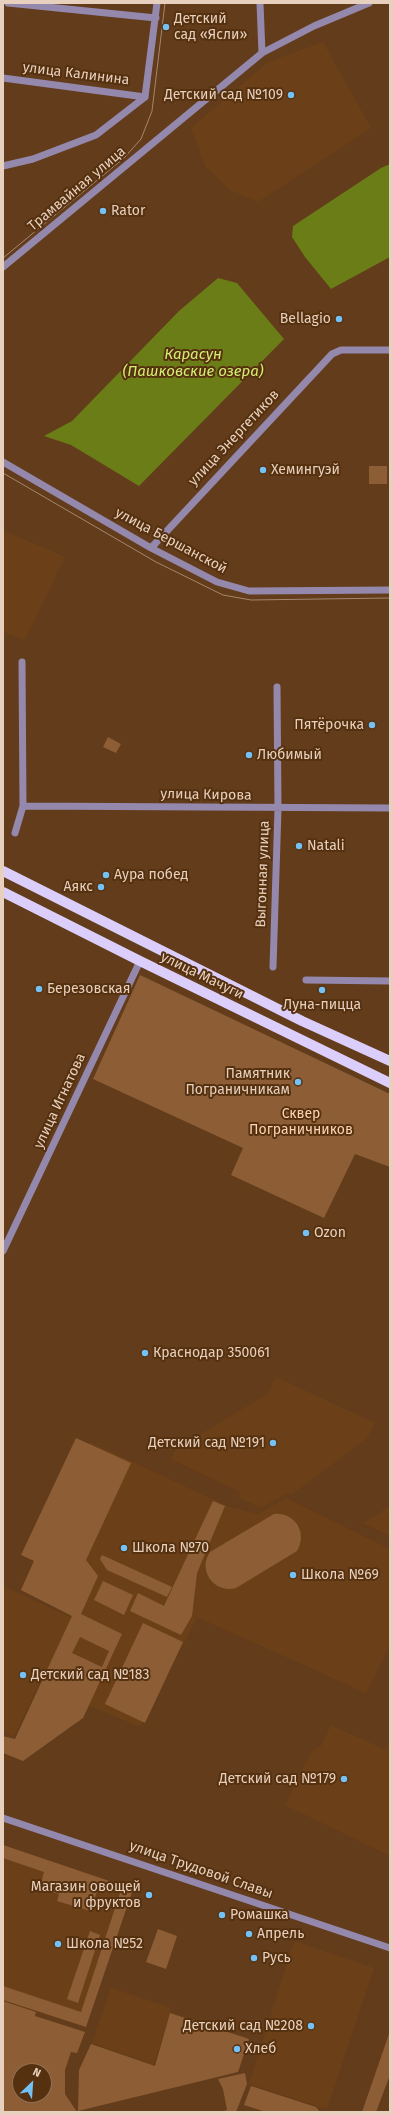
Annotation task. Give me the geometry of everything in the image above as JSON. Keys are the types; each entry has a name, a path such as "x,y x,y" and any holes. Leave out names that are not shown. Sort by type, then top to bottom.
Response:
{"main road":[{"name":"улица Мачуги","path":"3,871 288,1014 390,1061"},
{"name":"улица Мачуги","path":"3,892 140,961 390,1083"}],"street":[{"path":"8,3 156,18"},
{"path":"3,166 33,159 96,135 145,97 157,3"},
{"path":"260,3 262,53"},
{"name":"Трамвайная улица","path":"3,267 262,53 314,26 369,3"},
{"name":"улица Калинина","path":"3,78 145,97"},
{"name":"улица Энергетиков","path":"151,548 332,354 340,350 390,350"},
{"name":"улица Бершанской","path":"3,462 151,548 217,582 249,590 390,590"},
{"path":"15,834 23,806 22,662"},
{"name":"Выгонная улица","path":"273,967 278,809 277,687"},
{"name":"улица Кирова","path":"23,806 278,809 390,808"},
{"name":"улица Игнатова","path":"3,1251 140,961"},
{"path":"306,980 390,981"},
{"name":"улица Трудовой Славы","path":"3,1818 390,1948"}],"shaded area":[{"name":"Детский сад №109","path":"323,42 371,128 258,202 230,190 205,166 191,128 268,62"},
{"path":"3,530 65,557 25,640 3,632"},
{"name":"Детский сад №191","path":"276,1377 375,1423 367,1438 291,1495 288,1493 261,1508 238,1497 240,1492 171,1459 176,1449 267,1394"},
{"path":"90,1442 227,1506 258,1514 286,1498 390,1549 390,1645 366,1693 188,1613 197,1618 140,1727 39,1685 45,1671 14,1737 3,1732 3,1586 70,1617 71,1616 20,1590"},
{"path":"390,1506 390,1536 363,1523"},
{"name":"Детский сад №179","path":"331,1725 386,1750 390,1741 390,1856 285,1805 311,1752 321,1746"},
{"name":"Школа №52","path":"3,1845 133,1889 86,2027 3,2000"},
{"name":"Детский сад №208","path":"294,1941 374,1968 327,2109 249,2084"},
{"path":"111,1988 171,2008 154,2065 92,2043"}],"green space":[{"path":"369,466 387,466 387,484 369,484"},
{"path":"108,737 121,744 116,753 103,747"},
{"name":"Сквер Пограничников","path":"140,975 390,1094 390,1167 355,1154 324,1218 231,1175 243,1148 93,1079"},
{"path":"76,1438 131,1463 86,1560 98,1576 81,1614 122,1634 83,1718 23,1761 3,1753 3,1736 15,1739 72,1616 21,1590 34,1561 21,1555","holes":["80,1637 109,1651 102,1667 72,1653"]},
{"path":"213,1501 225,1506 197,1573 192,1616 181,1635 130,1611 138,1593 164,1606"},
{"path":"274,1514 288,1516 298,1525 301,1537 297,1551 236,1588 221,1588 215,1584 207,1573 207,1559 210,1552"},
{"path":"102,1555 172,1587 167,1597 107,1570 100,1559"},
{"path":"103,1581 133,1595 124,1615 94,1600"},
{"path":"143,1623 183,1642 145,1723 105,1704"},
{"path":"3,1845 133,1889 86,2027 3,2000 3,1986 81,2012 120,1893 99,1886 90,1911 57,1901 59,1894 42,1889 41,1883 44,1872 3,1858"},
{"path":"158,1929 177,1936 166,1969 146,1962"},
{"path":"90,1931 100,1935 78,2003 67,1999"},
{"path":"3,2001 36,2012 35,2016 85,2032 77,2053 71,2052 65,2070 65,2094 77,2112 3,2112"},
{"path":"170,2013 249,2039 238,2072 78,2111 79,2070 91,2044 155,2066"},
{"path":"390,2031 390,2075 376,2112 362,2112"},
{"path":"245,2073 247,2084 236,2112 219,2112 227,2110 223,2089 218,2079"},
{"path":"251,2086 316,2107 320,2112 266,2112 244,2105"}],"water":[{"path":"390,164 390,257 331,289 305,257 292,237 293,226 381,168"},
{"name":"Карасун (Пашковские озера)","path":"218,278 237,283 284,339 139,486 71,445 44,436 72,421 179,311"}],"tram line":[{"path":"3,258 124,158 141,139 152,111 165,3"},
{"path":"3,473 156,562 223,595 251,600 390,598"}],"place":[{"name":"Детский сад «Ясли»","path":"166,27"},
{"name":"Детский сад №109","path":"291,95"},
{"name":"Rator","path":"103,211"},
{"name":"Bellagio","path":"339,319"},
{"name":"Хемингуэй","path":"263,470"},
{"name":"Пятёрочка","path":"372,725"},
{"name":"Любимый","path":"249,755"},
{"name":"Natali","path":"299,846"},
{"name":"Аура побед","path":"106,875"},
{"name":"Аякс","path":"101,887"},
{"name":"Березовская","path":"39,989"},
{"name":"Луна-пицца","path":"322,990"},
{"name":"Памятник Пограничникам","path":"298,1082"},
{"name":"Ozon","path":"306,1233"},
{"name":"Краснодар 350061","path":"145,1353"},
{"name":"Детский сад №191","path":"273,1443"},
{"name":"Школа №70","path":"124,1548"},
{"name":"Школа №69","path":"293,1575"},
{"name":"Детский сад №183","path":"23,1675"},
{"name":"Детский сад №179","path":"344,1779"},
{"name":"Магазин овощей и фруктов","path":"149,1895"},
{"name":"Ромашка","path":"222,1915"},
{"name":"Апрель","path":"249,1934"},
{"name":"Школа №52","path":"58,1944"},
{"name":"Русь","path":"254,1958"},
{"name":"Детский сад №208","path":"311,2026"},
{"name":"Хлеб","path":"237,2049"}]}
